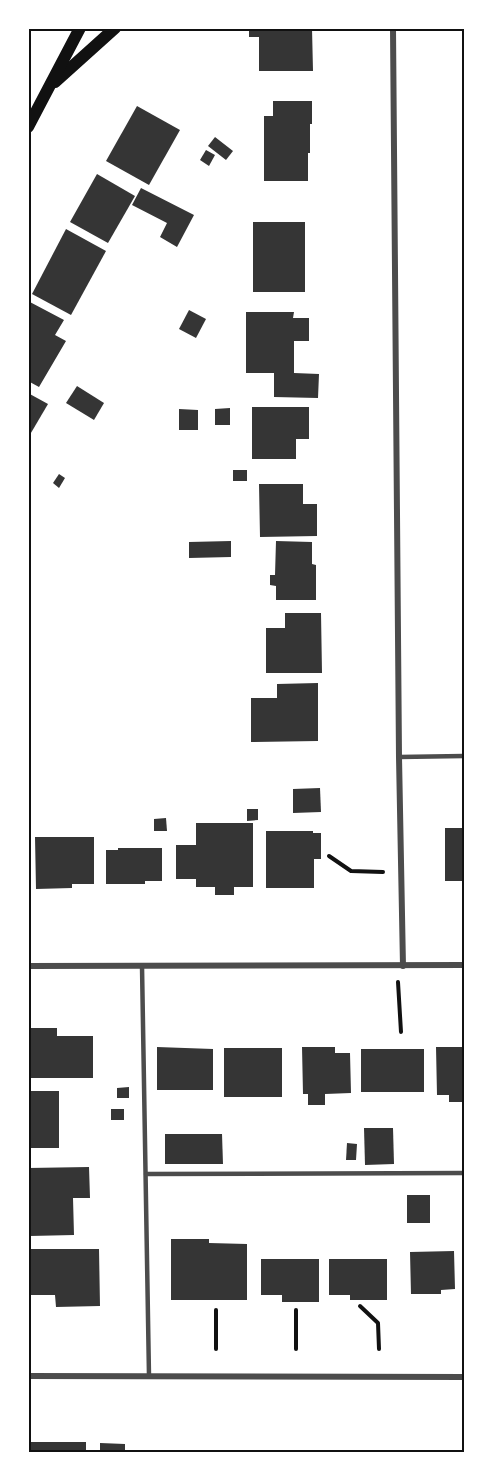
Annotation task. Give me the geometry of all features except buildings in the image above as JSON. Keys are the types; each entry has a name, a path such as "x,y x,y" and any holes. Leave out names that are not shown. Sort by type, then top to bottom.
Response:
{"main road":[{"path":"50,87 75,28"},
{"path":"28,127 80,28"},
{"path":"50,87 115,28"}],"street":[{"path":"393,28 402,872 400,966"},
{"path":"28,966 465,965"},
{"path":"28,1376 465,1377"}],"lane":[{"path":"399,757 465,756"},
{"path":"142,966 149,1376"},
{"path":"146,1174 465,1173"}],"path":[{"path":"328,856 351,871 402,872"},
{"path":"400,966 401,1032"},
{"path":"360,1306 378,1323 379,1349"},
{"path":"216,1310 216,1349"},
{"path":"296,1310 296,1349"}]}
